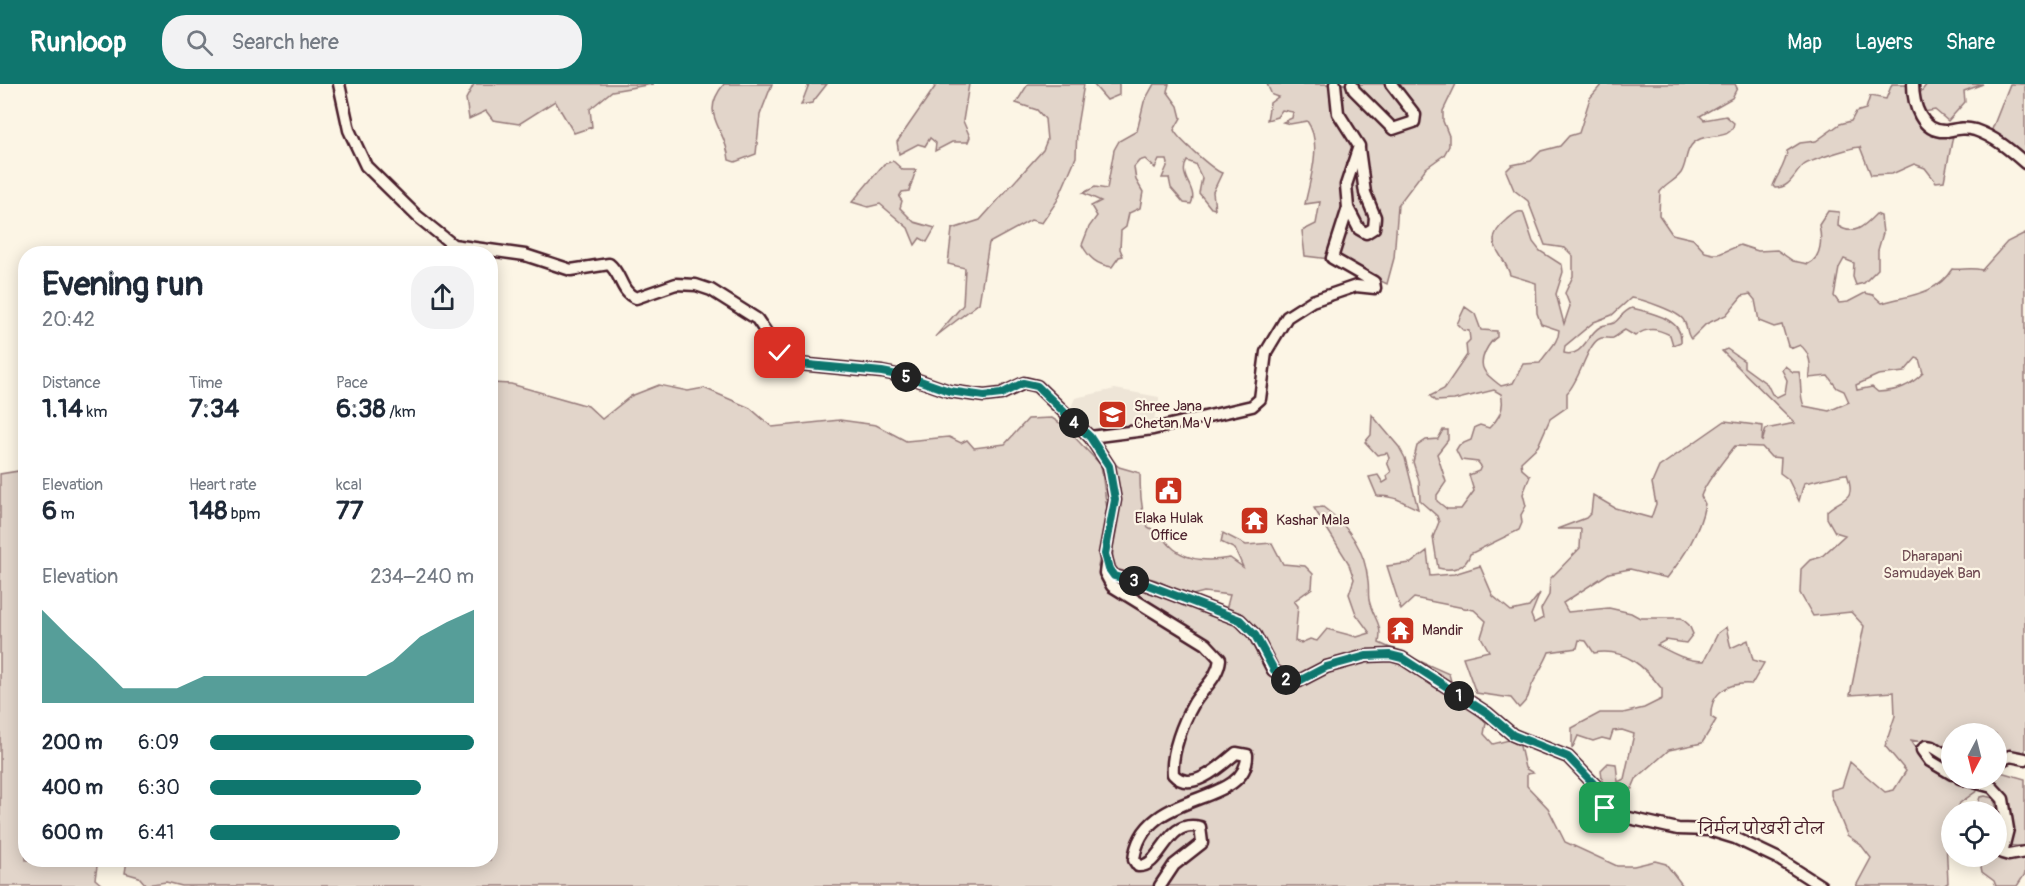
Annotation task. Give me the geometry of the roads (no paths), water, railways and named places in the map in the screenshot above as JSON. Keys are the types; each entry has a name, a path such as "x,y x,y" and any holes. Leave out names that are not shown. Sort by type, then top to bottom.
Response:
{"main road":[{"path":"339,84 349,130 366,166 453,245 460,246"},
{"path":"1335,84 1338,113 1359,146 1365,193 1375,217 1374,228 1366,233 1359,229 1348,208 1346,185 1359,146"},
{"path":"1352,84 1354,90 1393,129 1414,122 1415,115 1391,84"},
{"path":"1913,84 1919,114 1929,126 1943,131 1973,129 2007,146 2025,163"},
{"path":"1090,437 1168,425 1252,406 1260,399 1266,352 1287,317 1312,301 1335,296 1356,286 1375,288 1374,282 1332,258 1348,208"},
{"path":"498,251 525,255 571,270 609,264 626,292 636,298 676,284 696,285 711,290 757,319 780,353 799,364 882,372 912,378 949,391 984,396 1001,394 1023,383 1030,384 1046,393 1090,437 1109,466 1114,488 1105,573 1112,586 1206,644 1220,659 1215,676 1195,702 1185,724 1174,758 1173,774 1183,780 1204,777 1236,753 1246,754 1245,764 1227,787 1173,808 1158,816 1142,831 1134,860 1138,866 1148,863 1175,831 1193,826 1200,827 1202,833 1203,843 1174,865 1160,886"},
{"path":"1106,562 1114,576 1148,585 1240,620 1255,635 1274,670 1288,680 1299,681 1326,667 1366,656 1390,655 1402,658 1487,713 1513,735 1568,757 1595,785 1605,808 1611,814 1678,829 1709,830 1728,836 1777,858 1821,886"},
{"path":"1941,752 1926,746 1922,750 1930,760 1941,767"},
{"path":"2007,758 2025,759"},
{"path":"1994,789 2004,803 2004,817 2008,829 2002,853 2009,855 2025,852"}],"place":[{"name":"Shree Jana Chetan Ma V","path":"1113,415"},
{"name":"Elaka Hulak Office","path":"1169,491"},
{"name":"Kashar Mala","path":"1255,520"},
{"name":"Mandir","path":"1401,630"}],"district":[{"name":"निर्मल पोखरी टोल","path":"1761,828"}],"park label":[{"name":"Dharapani Samudayek Ban","path":"1932,564"}]}
